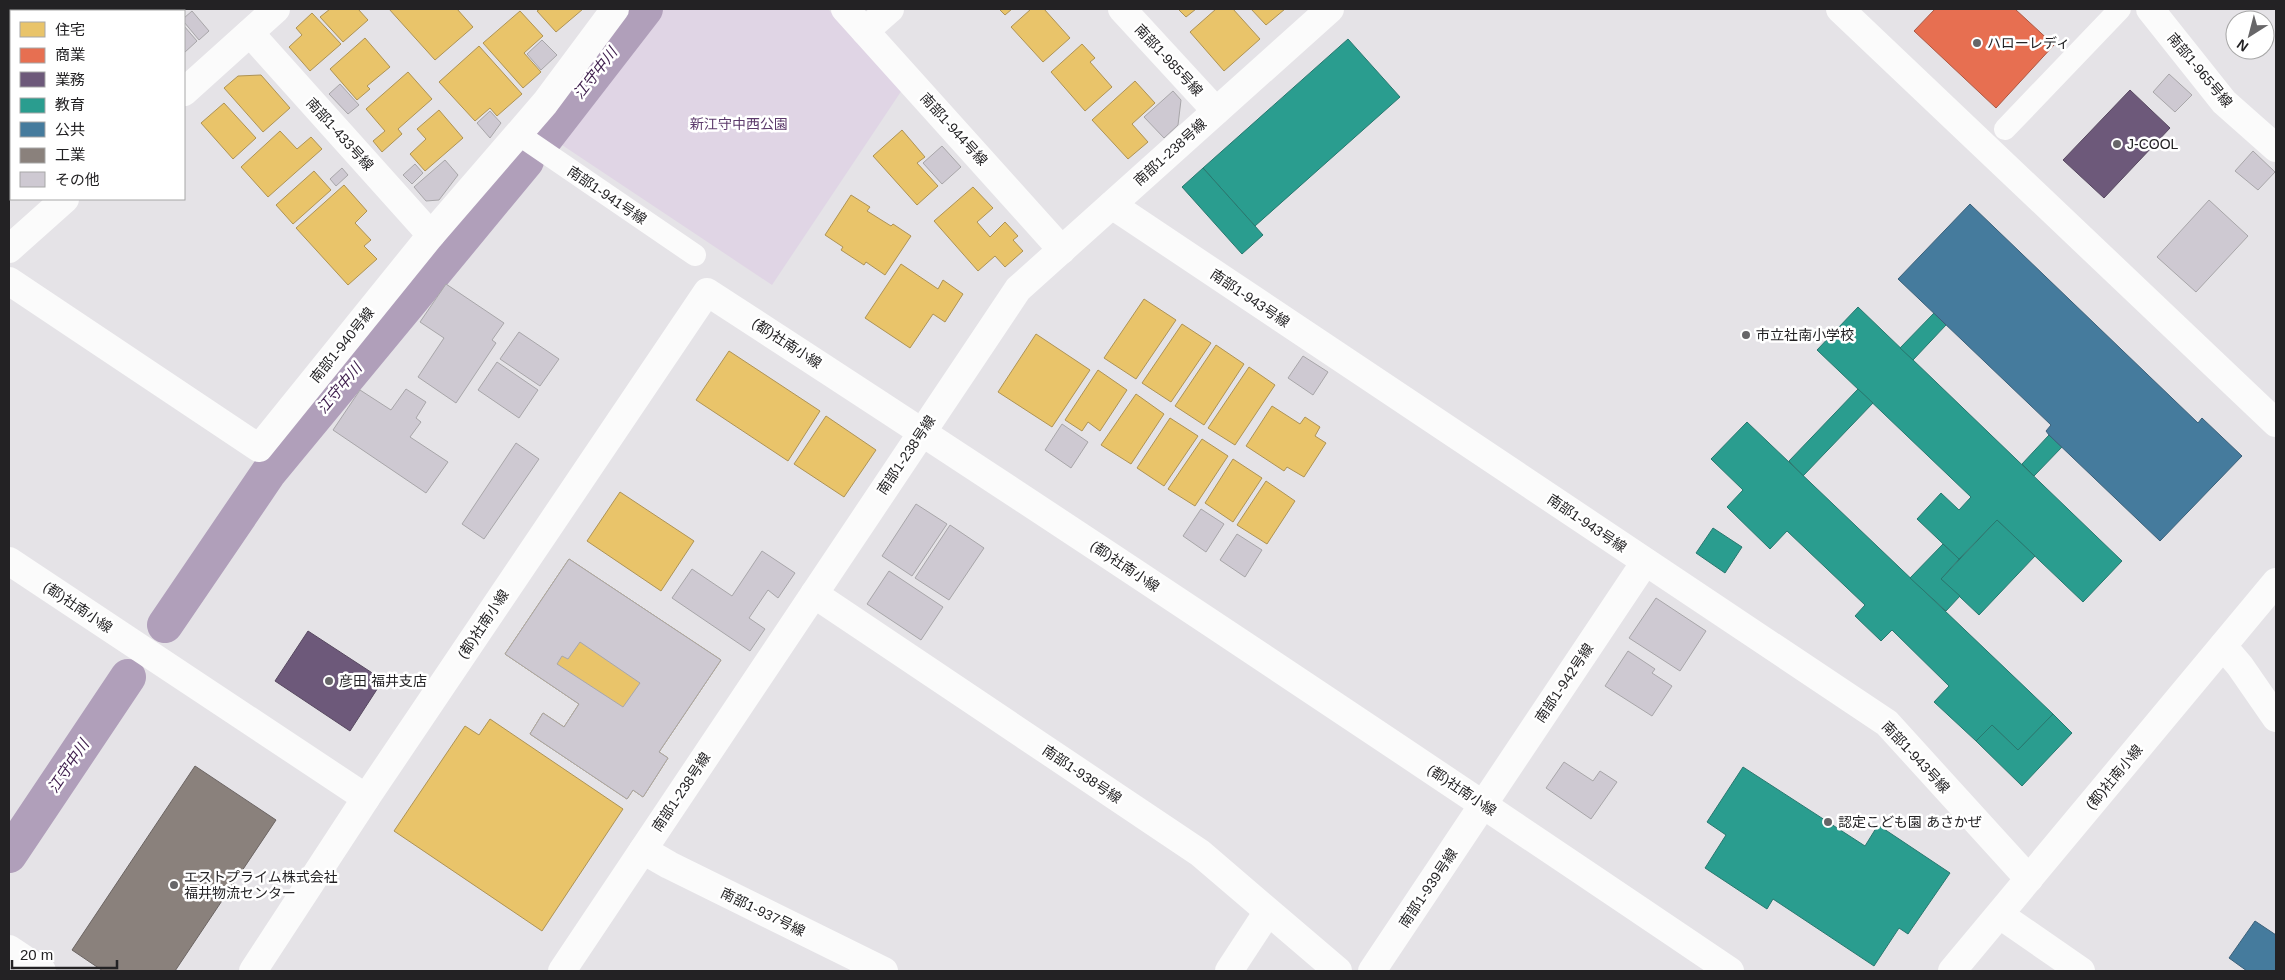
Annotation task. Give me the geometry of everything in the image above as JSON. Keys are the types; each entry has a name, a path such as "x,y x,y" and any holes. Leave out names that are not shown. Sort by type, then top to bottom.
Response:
{"street":[{"path":"185,91 276,9"},
{"name":"南部1-940号線","path":"9,281 259,448 431,235 575,64 616,9"},
{"name":"南部1-944号線","path":"845,9 1062,250"},
{"path":"865,31 890,9"},
{"name":"南部1-985号線","path":"1122,9 1216,111"},
{"name":"南部1-238号線","path":"562,971 1018,289 1330,9"},
{"path":"1840,9 2276,424"},
{"path":"2004,129 2120,9"},
{"name":"南部1-965号線","path":"2150,9 2224,102 2276,148"},
{"name":"南部1-433号線","path":"250,33 431,235"},
{"name":"南部1-941号線","path":"518,134 695,255"},
{"path":"9,249 64,200"},
{"name":"南部1-943号線","path":"1112,205 1887,723 2029,879"},
{"name":"(都)社南小線","path":"9,560 366,798 707,292 922,431 1730,971"},
{"name":"南部1-942号線","path":"1484,805 1645,562"},
{"name":"(都)社南小線","path":"1952,971 2276,582"},
{"name":"南部1-938号線","path":"814,594 1200,853 1267,913 1338,971"},
{"path":"2224,646 2276,718"},
{"path":"253,971 366,798"},
{"name":"南部1-939号線","path":"1372,971 1484,805"},
{"name":"南部1-937号線","path":"643,850 669,865 884,971"},
{"path":"1229,971 1267,913"},
{"path":"2000,915 2081,971"},
{"path":"9,949 42,971"}],"green space":[{"name":"新江守中西公園","path":"655,9 828,9 902,90 772,285 553,139"}],"building: 住宅":[{"path":"112,9 166,9 164,10"},
{"path":"330,9 358,9 368,20 343,42 320,17"},
{"path":"389,9 457,9 473,27 435,60"},
{"path":"540,9 583,9 556,32 537,11"},
{"path":"999,9 1012,9 1005,15"},
{"path":"1031,9 1044,9 1070,38 1043,62 1011,27"},
{"path":"1178,9 1196,9 1186,17"},
{"path":"1216,9 1233,9 1260,39 1224,71 1190,32"},
{"path":"1251,9 1285,9 1266,25"},
{"path":"520,11 543,36 524,53 541,72 523,88 483,43"},
{"path":"312,13 341,44 310,71 289,47 302,35 296,28"},
{"path":"365,38 390,67 367,86 370,89 357,100 330,69"},
{"path":"1082,44 1095,58 1090,62 1112,87 1085,111 1051,72"},
{"path":"479,46 522,94 497,116 490,108 475,121 439,82"},
{"path":"408,72 432,99 398,129 402,134 382,152 373,141 385,131 366,109"},
{"path":"261,75 290,108 263,132 224,88 238,76"},
{"path":"1135,81 1155,103 1132,124 1148,142 1128,159 1092,120"},
{"path":"224,103 256,138 233,159 201,123"},
{"path":"439,110 463,138 425,171 410,154 426,139 417,129"},
{"path":"902,130 925,157 917,163 938,186 917,205 873,156"},
{"path":"280,131 297,149 311,137 322,149 268,197 241,167"},
{"path":"314,171 331,190 293,224 276,205"},
{"path":"344,185 367,211 355,223 371,240 364,246 377,259 348,285 296,228"},
{"path":"973,187 993,208 977,222 990,237 1005,222 1018,236 1013,240 1023,251 1005,267 995,256 978,271 934,221"},
{"path":"851,195 870,207 867,211 891,226 893,224 911,236 885,275 866,262 864,265 841,250 843,247 825,235"},
{"path":"901,264 938,289 943,280 963,294 945,322 933,314 910,348 865,318"},
{"path":"1144,299 1176,320 1136,379 1104,358"},
{"path":"1182,324 1211,343 1171,402 1142,383"},
{"path":"1036,334 1090,370 1052,427 998,392"},
{"path":"1216,345 1244,364 1204,425 1175,406"},
{"path":"729,351 820,411 788,461 696,400"},
{"path":"1249,367 1275,385 1235,445 1208,428"},
{"path":"1098,370 1127,390 1100,431 1088,422 1082,431 1065,420"},
{"path":"1136,394 1164,414 1131,464 1101,445"},
{"path":"1272,406 1300,424 1305,417 1320,427 1315,436 1326,443 1304,477 1287,467 1284,471 1246,446"},
{"path":"826,416 876,450 844,497 794,464"},
{"path":"1170,418 1198,436 1164,486 1137,468"},
{"path":"1202,439 1228,456 1195,506 1168,489"},
{"path":"1233,459 1262,478 1233,522 1205,503"},
{"path":"1266,481 1295,501 1267,544 1237,525"},
{"path":"620,492 694,541 661,591 587,541"},
{"path":"569,559 721,660 659,752 668,758 643,797 633,790 627,799 530,734 543,713 564,727 579,704 505,654"},
{"path":"490,719 623,809 542,931 394,831 465,726 479,735"}],"building: 商業":[{"path":"1935,9 2015,9 2054,45 1996,108 1914,31"}],"building: 業務":[{"name":"J-COOL","path":"2130,90 2170,128 2104,198 2063,160"},
{"name":"彦田 福井支店","path":"308,631 383,680 350,731 275,681"}],"building: 教育":[{"path":"1348,39 1400,97 1255,226 1203,168"},
{"path":"1203,168 1263,235 1242,254 1182,187"},
{"path":"1858,307 2122,561 2083,602 1997,520 1959,559 1917,519 1941,493 1959,510 1971,497 1817,350"},
{"path":"1934,313 1946,325 1913,360 1900,348"},
{"path":"1858,389 1873,403 1803,476 1789,461"},
{"path":"1747,422 2053,714 2018,750 1992,725 1976,741 1934,702 1949,686 1892,630 1881,641 1855,616 1865,605 1787,531 1770,549 1727,507 1743,490 1711,459"},
{"path":"2049,435 2062,447 2034,476 2022,464"},
{"path":"1997,520 2035,556 1979,615 1941,579"},
{"path":"1713,528 1742,547 1725,573 1696,553"},
{"path":"1943,544 1959,559 1941,579 1960,596 1946,611 1910,578"},
{"path":"2053,714 2072,733 2022,786 1976,741 1992,725 2018,750"},
{"path":"1743,767 1865,846 1878,825 1950,873 1908,934 1899,928 1874,966 1773,899 1767,909 1705,868 1726,835 1707,822"}],"building: 公共":[{"path":"1970,204 2198,423 2202,418 2242,456 2160,541 2049,435 2046,431 2051,425 1898,279"},
{"path":"2255,921 2276,935 2276,971 2247,971 2229,958"}],"building: 工業":[{"name":"エストプライム株式会社 福井物流センター","path":"195,766 276,820 175,971 103,971 72,950"}],"building: その他":[{"path":"192,11 209,31 199,40 185,23 185,17"},
{"path":"185,27 197,41 185,52"},
{"path":"542,40 557,55 541,70 527,54"},
{"path":"2169,74 2192,95 2175,112 2153,92"},
{"path":"340,84 359,105 348,114 329,94"},
{"path":"1173,91 1181,100 1178,125 1164,138 1144,117"},
{"path":"490,111 501,123 490,138 477,123"},
{"path":"942,146 961,167 942,184 923,163"},
{"path":"2253,151 2275,172 2258,190 2235,171"},
{"path":"445,160 458,175 439,200 426,201 414,187"},
{"path":"415,164 423,173 412,184 403,175"},
{"path":"342,168 348,175 336,186 330,179"},
{"path":"2209,200 2248,236 2196,292 2157,257"},
{"path":"446,284 504,323 492,340 496,343 456,403 418,377 444,338 420,322"},
{"path":"519,332 559,359 540,386 500,359"},
{"path":"1303,356 1328,372 1313,395 1288,378"},
{"path":"497,362 538,390 519,418 478,390"},
{"path":"406,389 426,402 416,418 421,422 410,437 448,462 426,493 333,430 360,390 391,410"},
{"path":"1062,424 1088,442 1071,468 1045,450"},
{"path":"516,443 539,459 484,539 462,524"},
{"path":"916,504 947,524 912,576 882,556"},
{"path":"1201,509 1224,524 1206,552 1183,536"},
{"path":"950,525 984,548 949,600 915,578"},
{"path":"1237,534 1262,550 1245,577 1220,560"},
{"path":"762,551 795,573 778,598 768,590 749,618 765,629 750,651 672,598 692,569 732,596"},
{"path":"569,559 721,660 659,752 668,758 643,797 633,790 627,799 530,734 543,713 564,727 579,704 505,654","holes":["580,642 640,683 623,707 557,664 562,656 568,659"]},
{"path":"889,571 943,607 921,640 867,604"},
{"path":"1656,598 1706,631 1680,671 1629,638"},
{"path":"1628,651 1655,669 1652,673 1672,686 1652,716 1605,686"},
{"path":"1564,762 1593,781 1600,771 1617,782 1591,819 1546,788"}],"waterway":[{"name":"江守中川","path":"546,137 645,9"},
{"name":"江守中川","path":"165,625 269,472 526,161"},
{"name":"江守中川","path":"9,855 128,677"}],"place":[{"name":"ハローレディ","path":"1977,43"},
{"name":"J-COOL","path":"2117,144"},
{"name":"市立社南小学校","path":"1746,335"},
{"name":"彦田 福井支店","path":"329,681"},
{"name":"認定こども園 あさかぜ","path":"1828,822"},
{"name":"エストプライム株式会社 福井物流センター","path":"174,885"}]}
